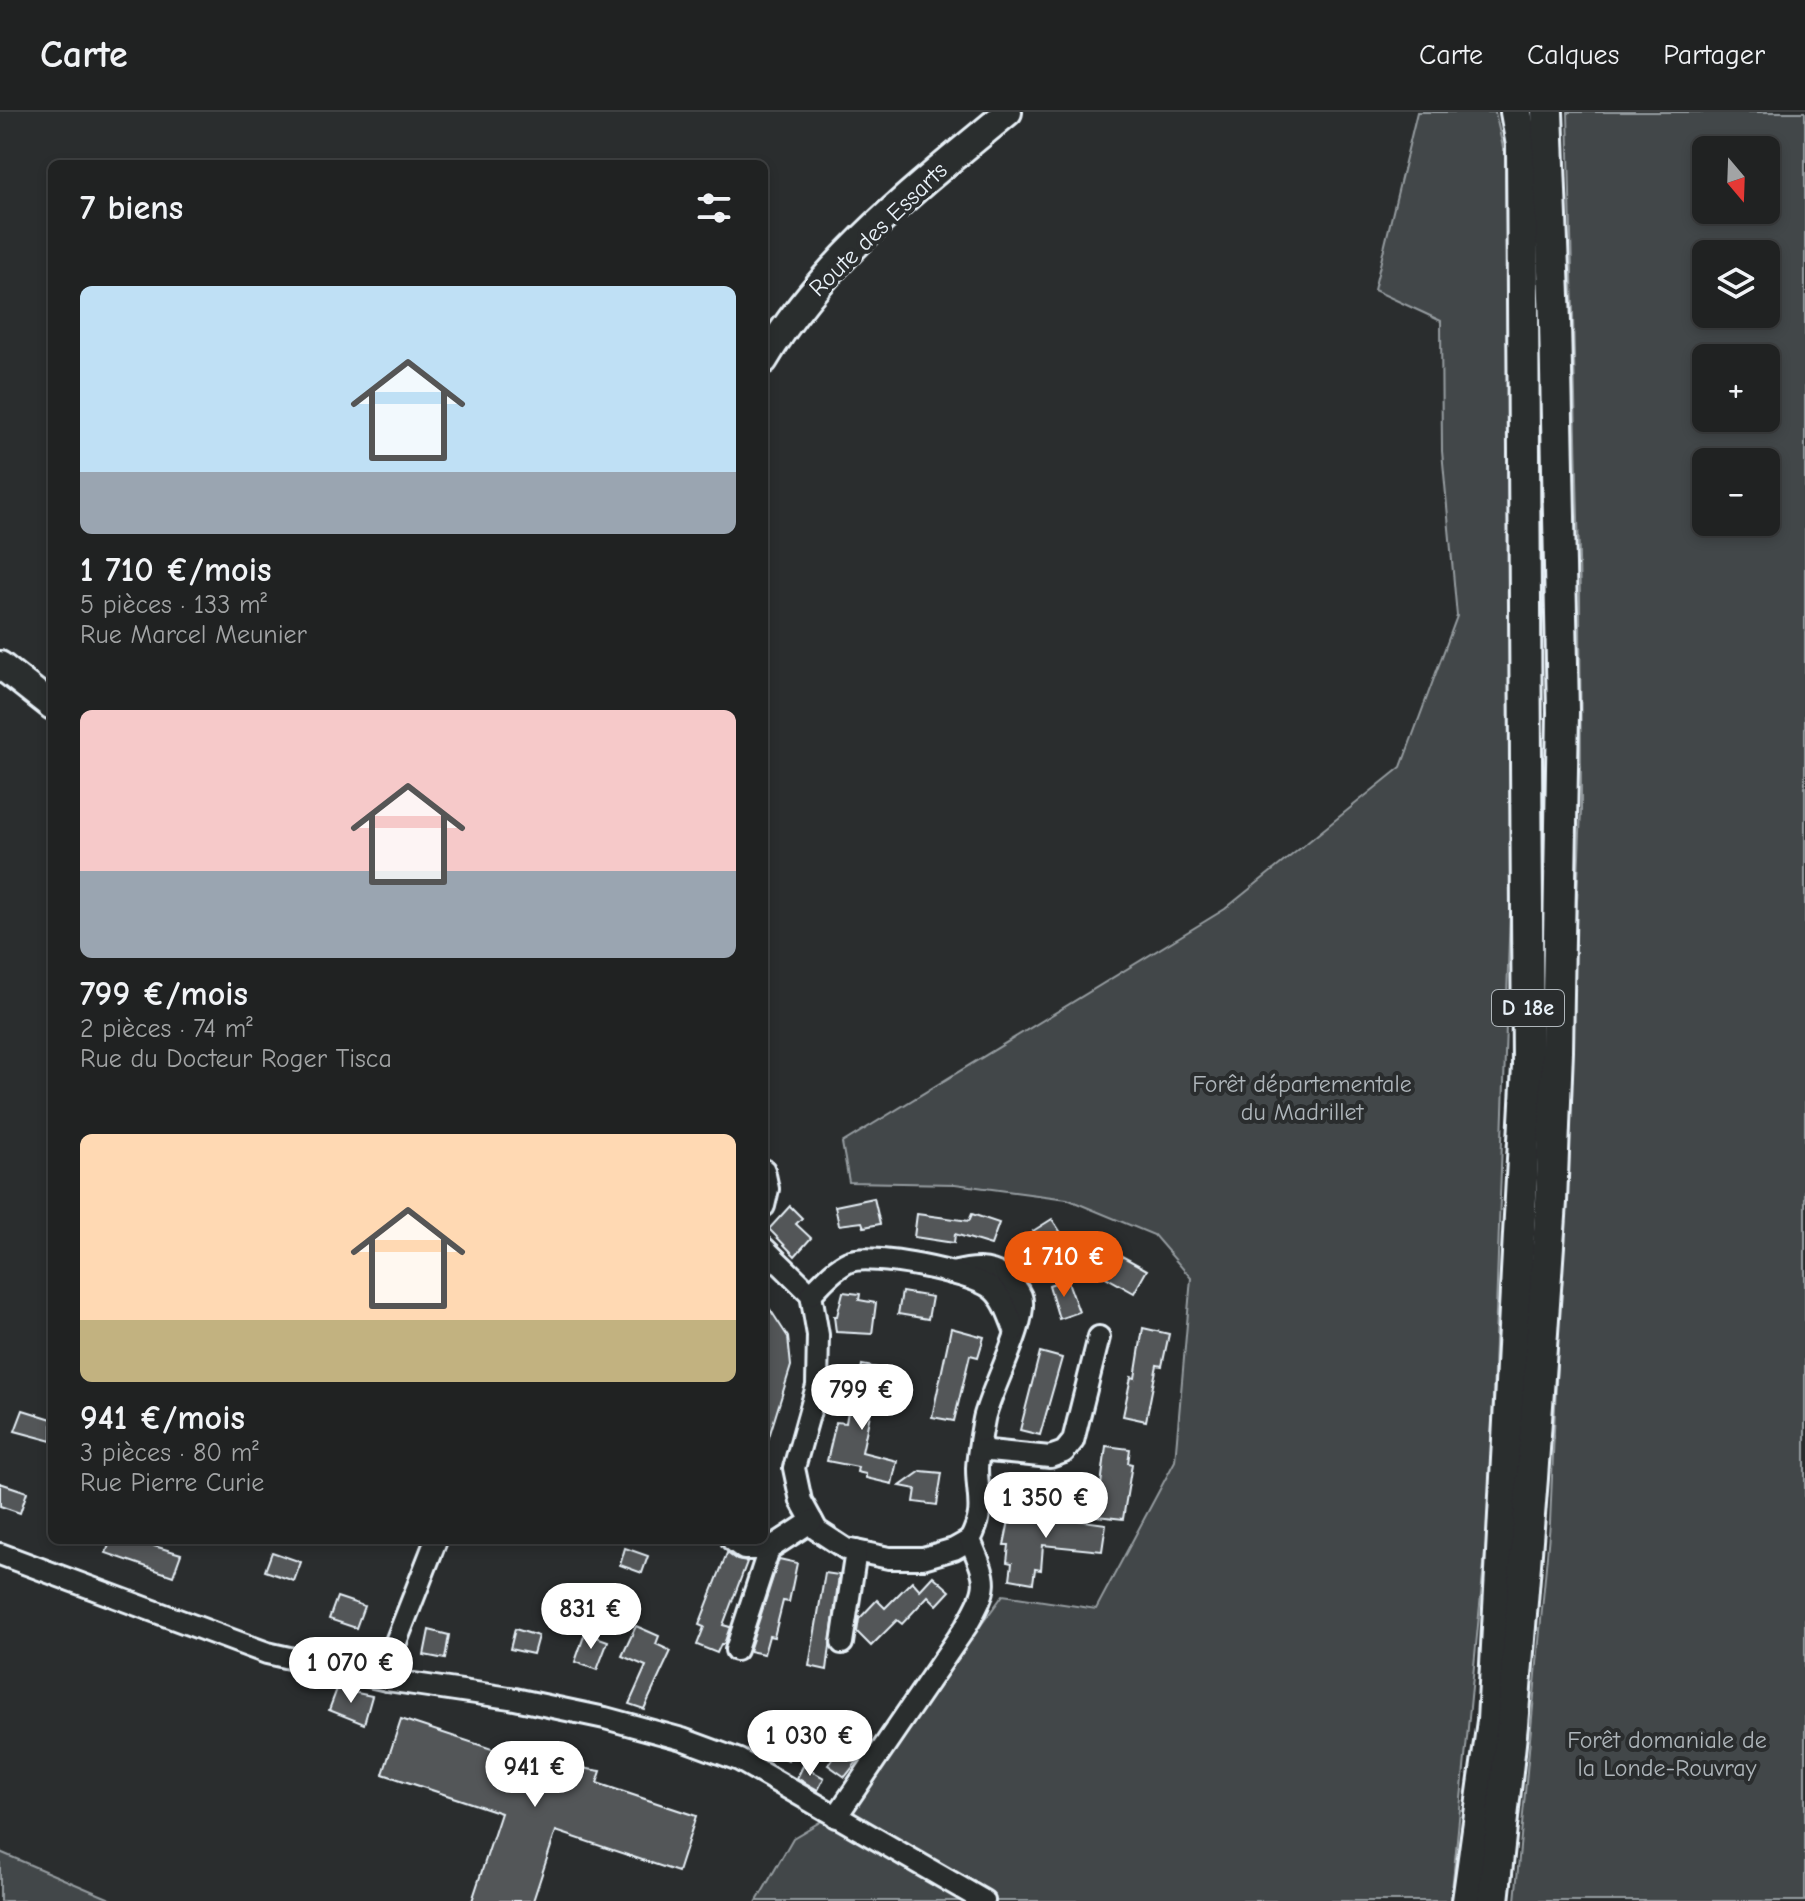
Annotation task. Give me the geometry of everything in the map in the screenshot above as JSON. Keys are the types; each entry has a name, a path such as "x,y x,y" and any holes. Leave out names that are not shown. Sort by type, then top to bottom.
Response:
{"highway":[{"name":"D 18e","path":"1468,1901 1493,1721 1528,1066 1522,145 1516,112"},
{"name":"D 18e","path":"1493,1901 1512,1725 1532,1478 1551,1202 1557,1051 1563,712 1547,112"}],"main road":[{"name":"Route des Essarts","path":"768,354 808,296 837,262 945,164 1008,112"},
{"path":"0,665 48,703"}],"street":[{"path":"768,1252 811,1294 818,1335 817,1386 794,1468 801,1501 817,1530 846,1549 889,1558 923,1558 954,1549 970,1540 979,1523 979,1450 985,1414 1015,1330 1005,1304 993,1290 977,1280 899,1263 851,1261 833,1272 811,1294"},
{"path":"979,1450 1050,1457 1064,1452 1073,1441 1099,1337"},
{"path":"737,1544 744,1549 769,1549 812,1521"},
{"path":"836,1817 985,1594 984,1574 970,1540"},
{"path":"387,1680 392,1652 434,1544"},
{"path":"736,1650 769,1549"},
{"path":"842,1643 856,1551"},
{"path":"0,1554 267,1653 387,1680 510,1698 605,1718 682,1739 739,1760 984,1901"}],"green space":[{"name":"Forêt départementale du Madrillet","path":"1417,112 1495,112 1505,156 1514,796 1489,1513 1451,1901 757,1901 793,1838 850,1804 1003,1595 1096,1609 1175,1461 1191,1278 1154,1235 1067,1199 955,1184 849,1182 842,1143 1225,909 1401,767 1457,616 1442,451 1441,321 1374,290"},
{"name":"Forêt domaniale de la Londe-Rouvray","path":"1568,112 1805,112 1805,1901 1515,1901 1550,1523 1581,810 1580,599"},
{"path":"0,1852 115,1901 0,1901"}],"building":[{"path":"874,1198 880,1224 864,1227 862,1222 839,1225 835,1206"},
{"path":"790,1206 802,1218 796,1224 811,1238 795,1256 769,1229"},
{"path":"917,1214 969,1221 972,1214 999,1223 991,1245 955,1234 954,1243 914,1237"},
{"path":"1052,1219 1071,1248 1052,1261 1033,1231"},
{"path":"1118,1254 1147,1270 1134,1293 1104,1276 1107,1270 1104,1259"},
{"path":"1067,1279 1079,1312 1059,1319 1049,1285"},
{"path":"843,1292 860,1294 859,1300 876,1303 872,1334 836,1332 834,1316 837,1316"},
{"path":"902,1292 932,1297 928,1319 898,1314"},
{"path":"768,1306 788,1337 791,1366 768,1440"},
{"path":"951,1328 984,1337 978,1357 970,1355 954,1421 932,1417"},
{"path":"1143,1328 1169,1334 1162,1366 1157,1365 1146,1421 1123,1416 1131,1377 1135,1378"},
{"path":"1040,1352 1062,1358 1040,1435 1020,1430"},
{"path":"862,1365 884,1369 877,1405 872,1405 862,1452 897,1461 892,1484 866,1478 866,1474 857,1472 858,1467 827,1461 836,1422 846,1423 848,1411 853,1411"},
{"path":"23,1410 48,1418 48,1440 15,1431"},
{"path":"1106,1446 1130,1449 1128,1463 1132,1464 1123,1519 1097,1516"},
{"path":"921,1471 942,1473 937,1505 914,1502 916,1489 900,1486"},
{"path":"0,1483 27,1492 20,1513 0,1506"},
{"path":"1011,1511 1106,1524 1102,1551 1043,1545 1041,1570 1035,1569 1033,1583 1010,1579 1012,1563 1007,1562 1009,1545 1004,1545"},
{"path":"109,1544 147,1544 181,1554 173,1576 106,1553"},
{"path":"625,1548 648,1556 642,1573 620,1565"},
{"path":"272,1552 301,1562 294,1581 265,1571"},
{"path":"727,1553 747,1562 723,1625 730,1627 717,1653 697,1645 704,1627 699,1625"},
{"path":"779,1559 797,1563 789,1602 783,1601 774,1637 769,1636 764,1654 749,1651"},
{"path":"825,1573 839,1575 827,1670 809,1666"},
{"path":"933,1576 950,1591 937,1605 928,1596 902,1624 897,1620 871,1646 857,1632 859,1619 877,1600 885,1608 912,1581 920,1590"},
{"path":"337,1597 364,1606 356,1628 329,1619"},
{"path":"636,1626 659,1636 656,1644 671,1651 644,1709 629,1704 646,1666 622,1656"},
{"path":"515,1629 538,1636 533,1654 510,1649"},
{"path":"429,1630 449,1635 445,1659 424,1655"},
{"path":"585,1633 608,1641 597,1670 575,1662"},
{"path":"337,1689 372,1696 364,1724 329,1710"},
{"path":"401,1719 549,1768 561,1765 601,1771 597,1783 696,1816 678,1872 556,1831 533,1901 472,1901 501,1813 383,1774"},
{"path":"775,1723 792,1732 789,1739 797,1743 788,1760 764,1748"},
{"path":"847,1737 866,1750 845,1777 828,1765"},
{"path":"803,1766 824,1778 818,1790 797,1778"}]}
